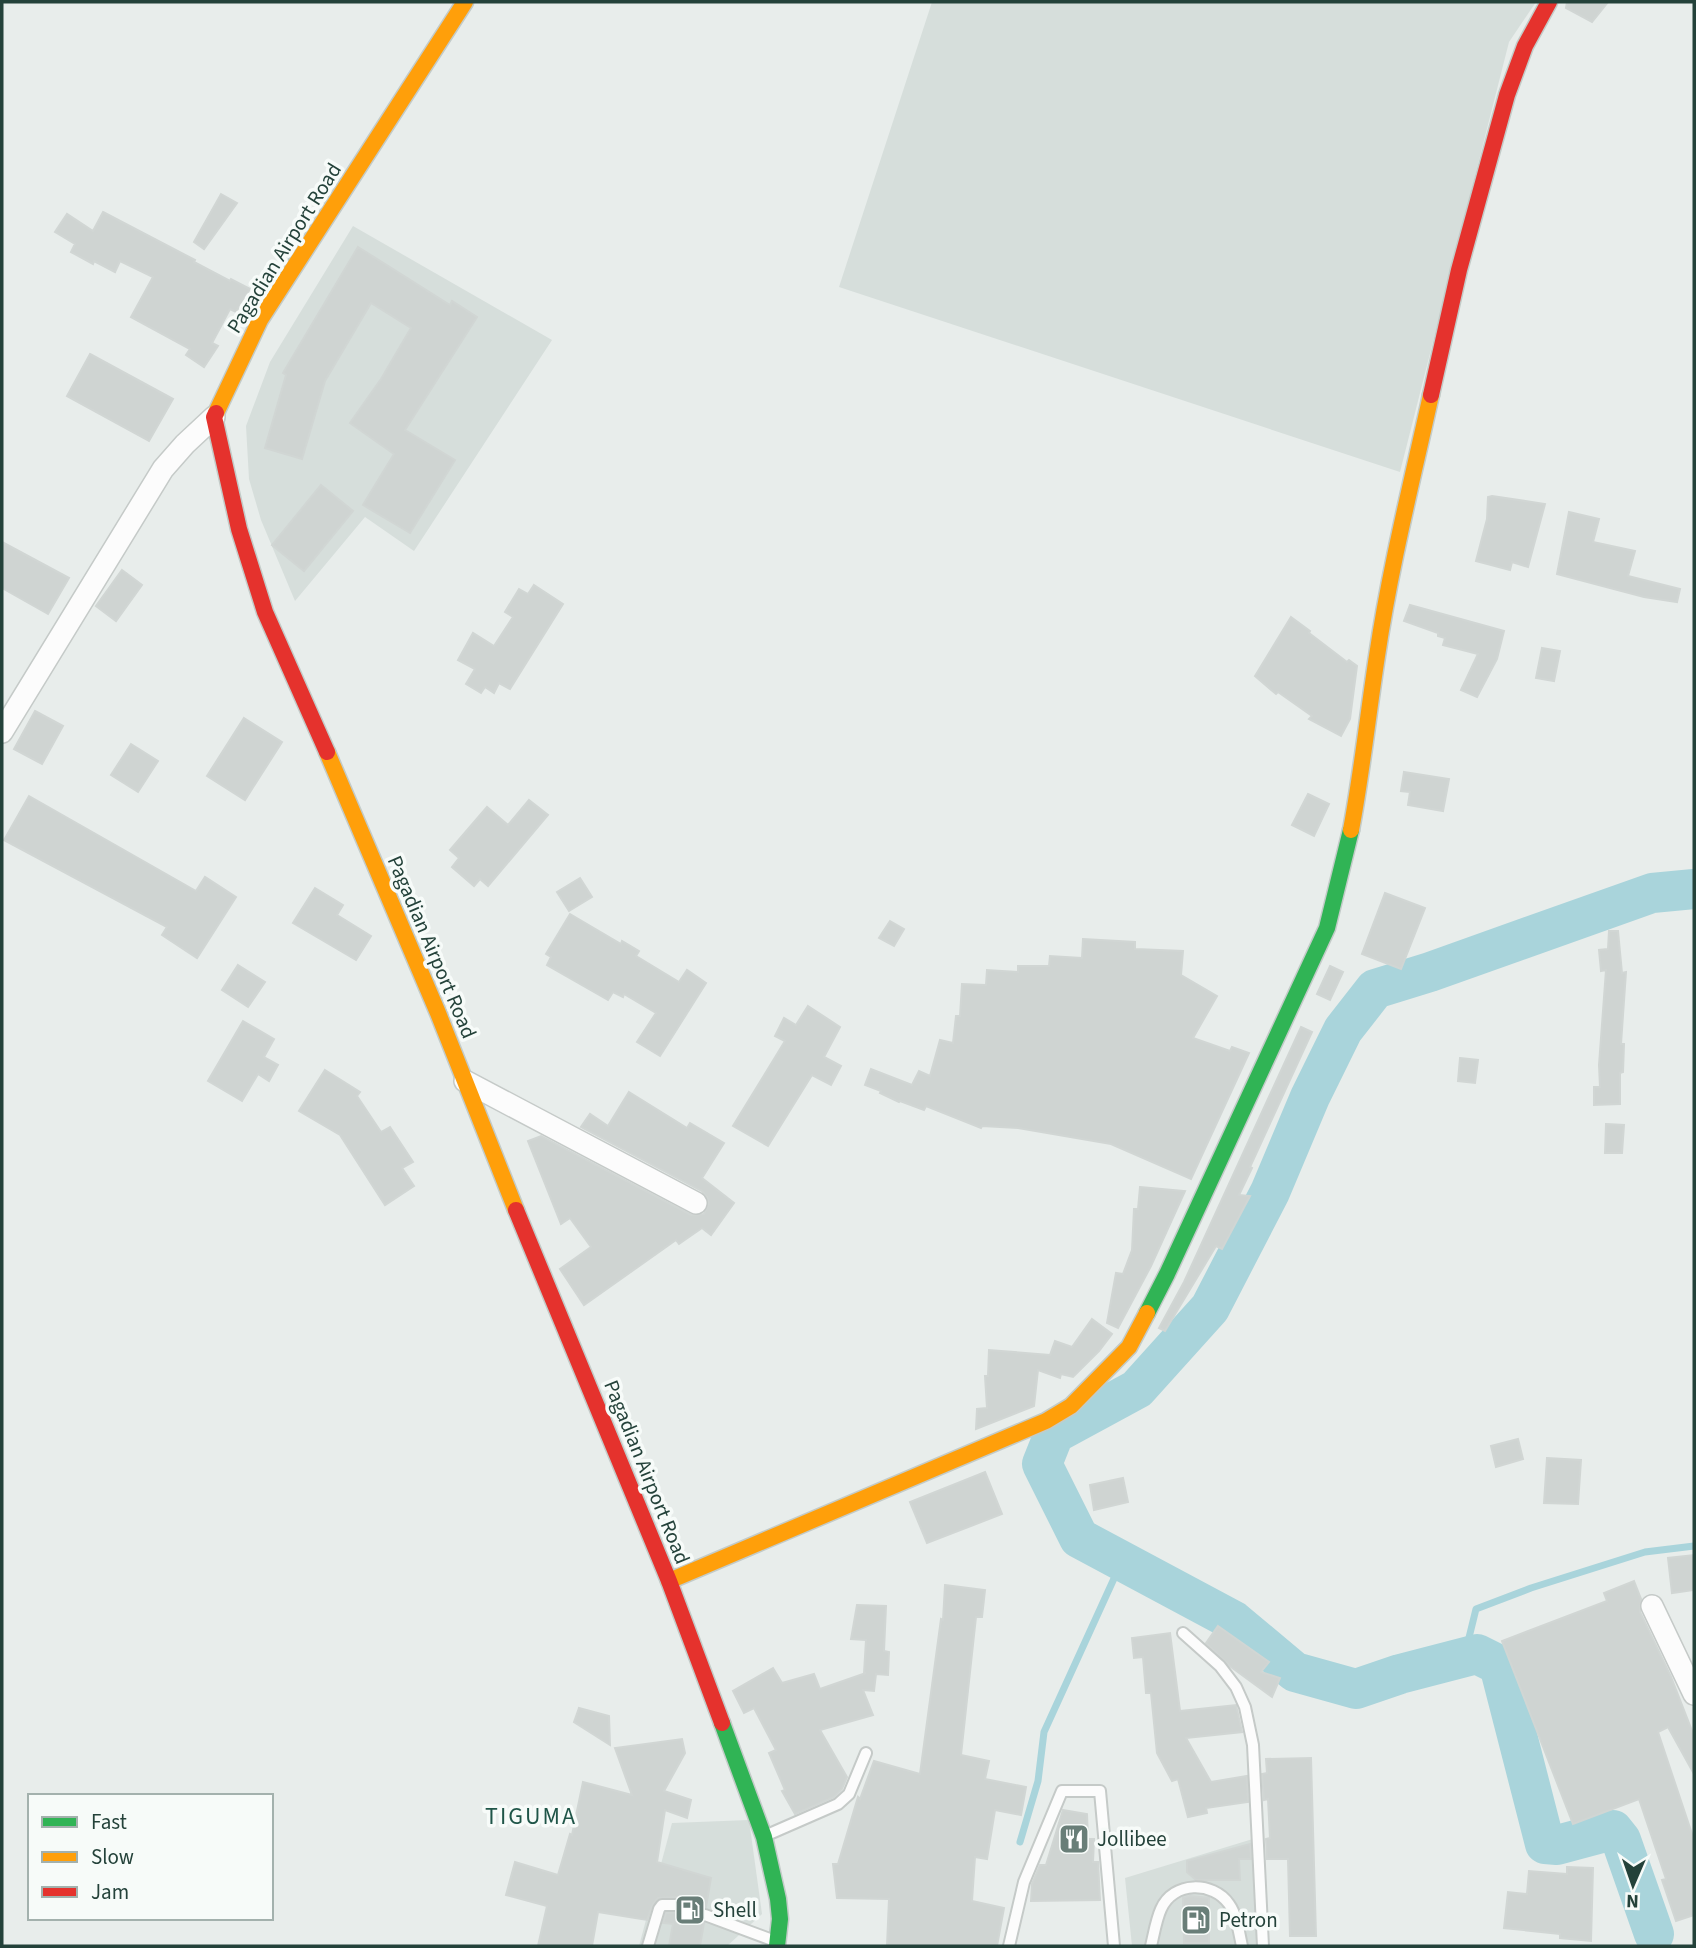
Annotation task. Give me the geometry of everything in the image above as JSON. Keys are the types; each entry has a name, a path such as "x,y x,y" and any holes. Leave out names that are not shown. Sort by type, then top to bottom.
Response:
{"street":[{"name":"Pagadian Airport Road","path":"465,2 260,320 214,417 239,529 265,612 343,788 669,1581 764,1836 778,1899 778,1944"},
{"path":"669,1581 1046,1421 1071,1406 1129,1347 1167,1274 1327,928 1359,792 1377,655 1395,555 1459,270 1507,95 1525,46 1549,2"},
{"path":"2,732 163,469 214,417"},
{"path":"465,1081 696,1203"},
{"path":"1652,1606 1694,1694"}],"lane":[{"path":"1183,1633 1220,1666 1236,1686 1245,1707 1253,1745 1263,1946"},
{"path":"764,1836 838,1804 849,1794 866,1753"},
{"path":"1009,1946 1024,1882 1062,1791 1100,1791 1114,1946"},
{"path":"1151,1946 1161,1909 1167,1900 1175,1893 1195,1887 1213,1891 1228,1902 1242,1946"},
{"path":"648,1946 659,1909 662,1906 676,1905"},
{"path":"705,1916 778,1944"}],"shaded area":[{"path":"932,2 1536,2 1509,42 1400,472 839,287"},
{"path":"353,226 552,340 414,551 365,517 295,601 261,520 249,479 246,426 270,362"},
{"path":"749,1820 762,1914 727,1946 639,1946 672,1823"},
{"path":"1256,1838 1257,1946 1132,1946 1125,1878"}],"building":[{"path":"1567,2 1608,2 1592,22 1566,8"},
{"path":"221,194 237,203 204,249 194,242"},
{"path":"103,212 230,281 231,279 250,289 236,312 230,309 212,343 218,346 204,367 186,355 190,349 131,317 153,277 120,261 115,272 94,261 93,264 71,252 75,244 55,232 67,214 93,231"},
{"path":"358,247 450,305 452,301 477,317 405,430 455,460 410,533 363,505 394,454 350,423 381,379 411,328 371,303 325,381 302,459 265,448 286,375 283,373"},
{"path":"90,354 173,399 149,441 67,396"},
{"path":"321,485 353,511 304,571 272,545"},
{"path":"1488,497 1545,504 1528,567 1512,562 1510,570 1476,561 1487,519"},
{"path":"1569,512 1599,519 1593,542 1635,551 1628,576 1680,589 1677,602 1644,597 1557,574"},
{"path":"2,542 69,578 48,614 2,588"},
{"path":"122,570 142,585 116,621 96,606"},
{"path":"534,585 563,604 510,689 499,683 494,693 485,687 481,693 466,684 475,669 458,660 473,633 494,646 513,617 505,612 519,589 528,594"},
{"path":"1410,605 1504,631 1497,659 1477,697 1461,690 1478,654 1443,645 1445,638 1438,636 1438,633 1404,621"},
{"path":"1291,617 1347,662 1349,660 1357,666 1350,719 1341,736 1309,719 1312,716 1278,692 1276,694 1255,676"},
{"path":"1542,648 1560,651 1554,681 1536,678"},
{"path":"35,711 63,726 42,764 14,749"},
{"path":"244,718 282,742 245,800 207,776"},
{"path":"131,744 158,761 138,792 111,775"},
{"path":"1404,772 1449,779 1443,811 1408,805 1410,792 1401,791"},
{"path":"1308,794 1329,804 1314,836 1292,825"},
{"path":"29,796 196,891 205,877 236,897 197,958 162,935 167,927 4,840"},
{"path":"529,800 548,815 488,886 480,879 474,886 452,867 459,858 450,850 487,807 508,825"},
{"path":"580,878 592,897 569,911 557,892"},
{"path":"315,888 343,905 337,915 371,936 356,960 293,923"},
{"path":"1385,893 1425,908 1401,969 1362,954"},
{"path":"570,914 621,944 622,941 639,951 636,956 679,982 687,970 706,983 660,1056 637,1042 656,1013 624,994 623,997 613,992 608,1000 547,965 551,957 546,954"},
{"path":"890,921 904,929 894,946 879,938"},
{"path":"1609,931 1618,931 1622,973 1626,972 1621,1044 1624,1044 1623,1072 1620,1073 1620,1104 1594,1105 1594,1087 1600,1087 1599,1065 1606,970 1601,971 1599,950 1608,949"},
{"path":"1083,939 1135,942 1135,949 1183,951 1181,975 1217,996 1193,1038 1230,1051 1232,1047 1249,1053 1191,1179 1111,1144 1018,1128 981,1128 926,1106 924,1110 899,1102 865,1085 871,1069 912,1085 919,1071 930,1076 940,1040 953,1043 956,1016 960,1016 962,984 986,985 987,970 1018,972 1018,966 1049,966 1050,956 1082,958"},
{"path":"238,965 265,982 248,1007 222,990"},
{"path":"1330,966 1343,972 1330,1000 1317,994"},
{"path":"808,1006 840,1027 824,1057 841,1066 831,1085 812,1075 768,1146 733,1126 785,1041 775,1036 784,1018 796,1025"},
{"path":"243,1021 274,1039 264,1057 278,1065 269,1081 258,1074 242,1101 208,1081"},
{"path":"1301,1027 1312,1032 1239,1195 1250,1196 1222,1249 1216,1246 1165,1331 1159,1328 1184,1282"},
{"path":"1460,1058 1478,1060 1475,1083 1458,1081"},
{"path":"325,1070 360,1092 357,1096 381,1132 390,1127 413,1162 402,1168 414,1186 385,1205 340,1135 299,1111"},
{"path":"629,1092 687,1128 690,1123 724,1143 702,1178 734,1203 711,1235 702,1228 679,1244 676,1240 584,1305 560,1269 591,1247 570,1218 561,1224 528,1141 541,1136 691,1215 704,1214 709,1203 702,1191 581,1127 590,1114 608,1126"},
{"path":"1606,1124 1624,1125 1622,1153 1605,1153"},
{"path":"1140,1187 1185,1191 1151,1266 1118,1328 1107,1323 1116,1273 1123,1274 1132,1250 1134,1209 1138,1209"},
{"path":"1092,1319 1112,1334 1073,1377 1061,1374 1060,1378 1038,1370 1034,1406 976,1429 977,1409 987,1408 985,1376 988,1376 989,1350 1050,1355 1055,1341 1072,1347"},
{"path":"1518,1439 1523,1459 1496,1467 1491,1446"},
{"path":"1547,1458 1581,1460 1578,1504 1544,1503"},
{"path":"985,1472 1002,1514 927,1543 910,1502"},
{"path":"1123,1478 1128,1502 1094,1510 1090,1485"},
{"path":"1694,1555 1694,1590 1672,1593 1668,1558"},
{"path":"1634,1581 1641,1599 1640,1612 1671,1677 1694,1736 1694,1774 1668,1727 1658,1732 1694,1840 1694,1915 1676,1921 1662,1880 1666,1879 1639,1799 1573,1824 1502,1641 1607,1601 1604,1593"},
{"path":"945,1585 985,1590 982,1617 976,1617 961,1755 989,1761 985,1779 1026,1787 1021,1815 995,1810 987,1859 975,1857 972,1901 1004,1908 997,1946 887,1946 889,1899 837,1898 833,1864 838,1864 858,1797 860,1799 874,1761 920,1774 941,1619 943,1620"},
{"path":"857,1605 886,1606 884,1651 889,1652 888,1675 876,1674 874,1691 863,1690 873,1715 820,1730 847,1777 842,1789 834,1797 795,1814 782,1791 785,1790 769,1753 776,1750 754,1708 744,1713 733,1691 773,1668 782,1683 814,1674 820,1689 866,1673 866,1640 851,1639"},
{"path":"1218,1626 1269,1662 1261,1672 1280,1678 1272,1697 1231,1667 1206,1643"},
{"path":"1170,1633 1180,1711 1236,1705 1242,1732 1186,1738 1211,1782 1247,1776 1248,1802 1206,1808 1207,1813 1188,1817 1178,1779 1172,1781 1157,1753 1151,1693 1146,1693 1143,1657 1134,1658 1132,1638"},
{"path":"579,1708 609,1716 610,1745 574,1722"},
{"path":"682,1739 685,1753 664,1791 691,1800 687,1818 665,1810 657,1862 711,1878 706,1907 697,1913 704,1923 700,1946 669,1946 673,1924 663,1923 666,1913 679,1912 684,1906 676,1897 658,1898 647,1920 598,1912 592,1946 538,1946 547,1906 506,1895 515,1862 558,1875 570,1834 572,1835 583,1782 632,1795 615,1748"},
{"path":"1311,1758 1316,1936 1290,1936 1288,1859 1267,1859 1266,1839 1270,1838 1268,1799 1264,1800 1262,1774 1267,1773 1266,1759"},
{"path":"1063,1810 1087,1814 1088,1839 1094,1839 1093,1862 1098,1862 1100,1900 1031,1901 1032,1884 1040,1865 1046,1865"},
{"path":"1250,1844 1251,1859 1239,1859 1240,1880 1196,1880 1187,1872 1187,1861"},
{"path":"1567,1867 1593,1868 1591,1941 1560,1938 1560,1934 1504,1928 1508,1892 1527,1894 1529,1871 1567,1874"},
{"name":"Petron","path":"1183,1898 1209,1898 1209,1943 1184,1943"}],"waterway":[{"path":"1654,1934 1621,1840 1613,1830 1557,1845 1545,1844 1499,1665 1477,1654 1400,1674 1356,1689 1295,1672 1234,1621 1079,1538 1042,1464 1054,1434 1137,1389 1210,1308 1270,1192 1310,1097 1343,1030 1375,989 1652,893 1694,889"},
{"path":"1464,1658 1476,1609 1531,1588 1645,1552 1694,1546"},
{"path":"1020,1842 1038,1781 1044,1732 1122,1561"}],"traffic: fast":[{"path":"1147,1313 1327,928 1351,830"},
{"path":"722,1723 764,1837 778,1899 780,1919 777,1946"}],"traffic: slow":[{"path":"216,413 260,320 465,2"},
{"path":"1351,830 1388,590 1431,395"},
{"path":"327,752 438,1013 516,1210"},
{"path":"669,1581 1046,1421 1071,1406 1129,1347 1147,1313"}],"traffic: jam":[{"path":"1431,395 1459,270 1507,95 1525,46 1549,2"},
{"path":"216,413 214,417 239,529 265,612 327,752"},
{"path":"516,1210 669,1581 722,1723"}],"place":[{"name":"Jollibee","path":"1074,1839"},
{"name":"Shell","path":"690,1910"},
{"name":"Petron","path":"1196,1920"}],"district":[{"name":"TIGUMA","path":"531,1816"}]}
